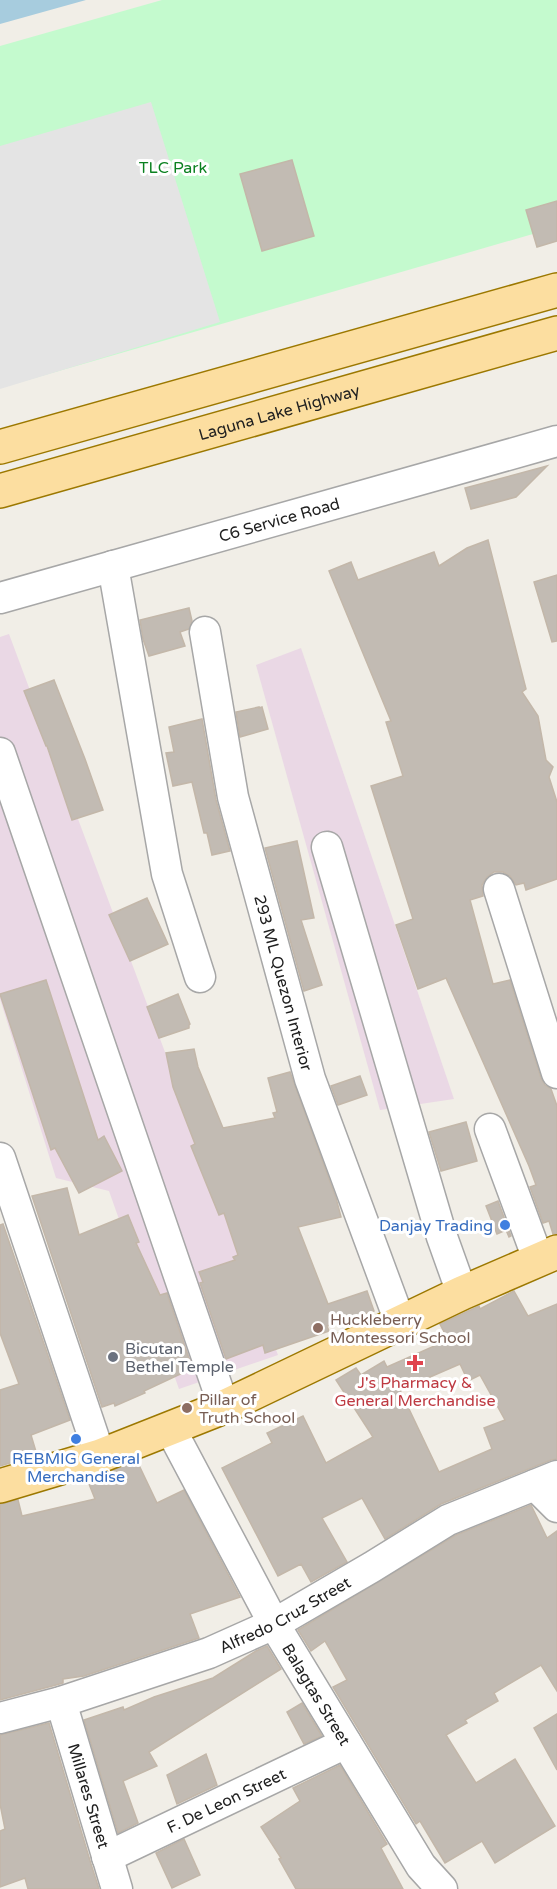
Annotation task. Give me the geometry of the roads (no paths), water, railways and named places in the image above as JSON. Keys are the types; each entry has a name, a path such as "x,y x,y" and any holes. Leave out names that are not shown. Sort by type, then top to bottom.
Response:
{"main road":[{"path":"0,447 557,290"},
{"name":"Laguna Lake Highway","path":"0,490 557,333"},
{"path":"0,1486 100,1456 224,1407 462,1293 547,1256"}],"street":[{"name":"C6 Service Road","path":"0,598 557,441"},
{"path":"113,566 167,874 200,977"},
{"name":"293 ML Quezon Interior","path":"205,632 233,797 310,1079 400,1322"},
{"path":"0,753 224,1407"},
{"path":"327,847 441,1237 462,1293"},
{"path":"499,889 557,1073"},
{"path":"490,1129 547,1256"},
{"path":"0,1158 100,1456"},
{"name":"Balagtas Street","path":"170,1428 274,1624 421,1866 442,1889"},
{"path":"546,1481 557,1507"},
{"name":"Alfredo Cruz Street","path":"0,1718 61,1702 209,1653 274,1624 448,1520 546,1481"},
{"name":"Millares Street","path":"61,1702 117,1889"},
{"name":"F. De Leon Street","path":"107,1857 346,1743"}],"water":[{"path":"0,0 86,0 0,24"}],"place":[{"name":"Danjay Trading","path":"505,1225"},
{"name":"Huckleberry Montessori School","path":"318,1328"},
{"name":"Bicutan Bethel Temple","path":"113,1357"},
{"name":"J's Pharmacy & General Merchandise","path":"415,1363"},
{"name":"Pillar of Truth School","path":"187,1408"},
{"name":"REBMIG General Merchandise","path":"76,1439"}],"park label":[{"name":"TLC Park","path":"173,167"}]}
